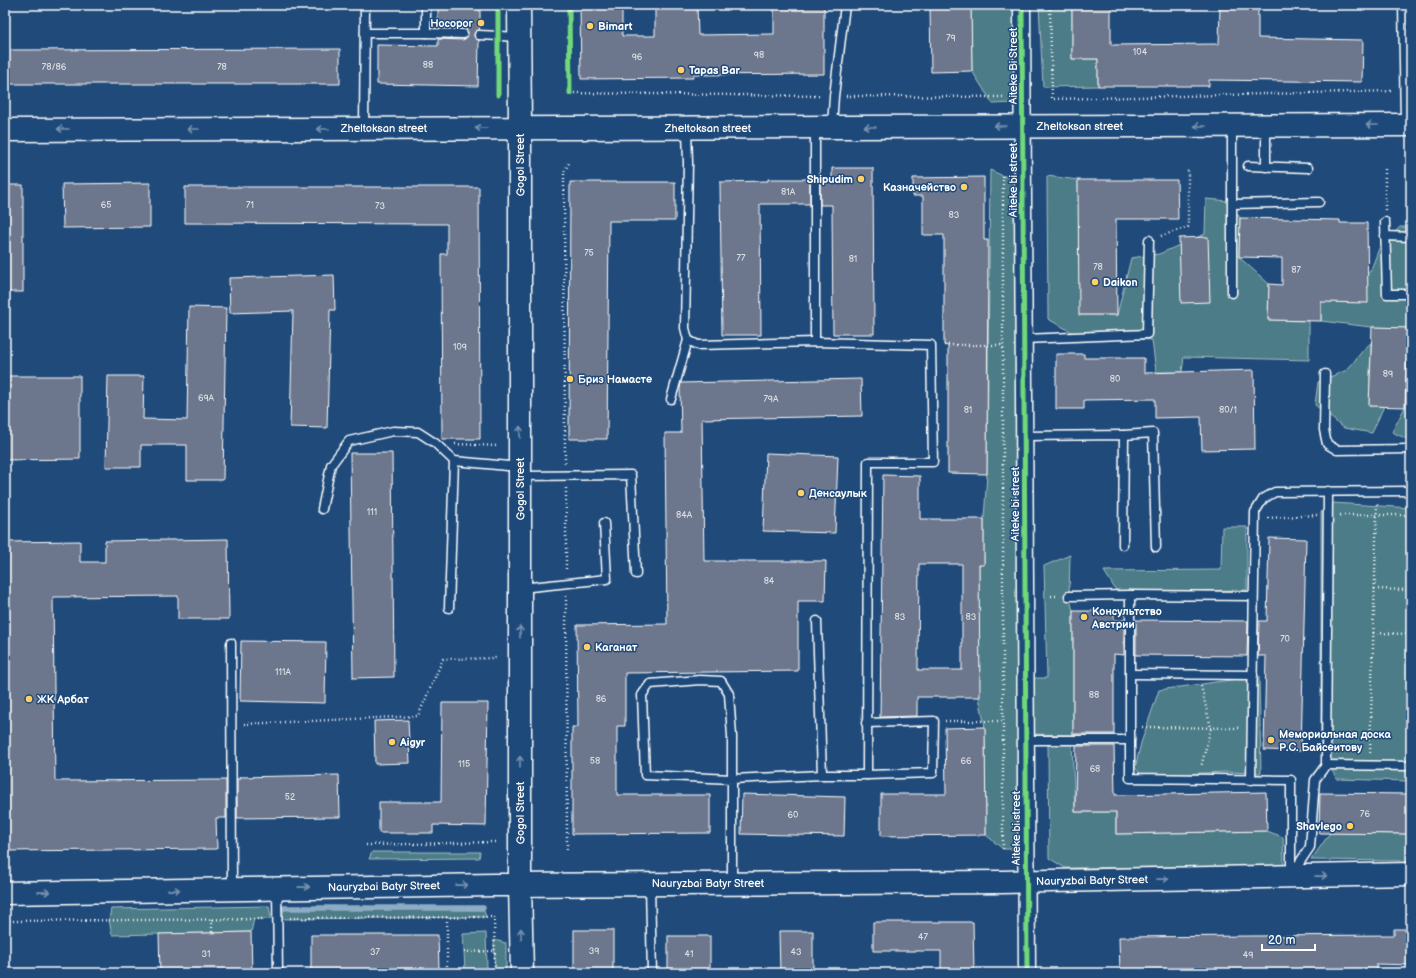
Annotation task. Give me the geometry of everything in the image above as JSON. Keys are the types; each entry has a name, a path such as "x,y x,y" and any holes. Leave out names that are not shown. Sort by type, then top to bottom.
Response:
{"main road":[{"name":"Gogol Street","path":"519,5 520,885 522,973"},
{"name":"Zheltoksan street","path":"5,130 1408,125"},
{"name":"Nauryzbai Batyr Street","path":"5,893 650,883 1026,882 1411,874"}],"street":[{"name":"Aiteke Bi Street","path":"1022,5 1023,126"},
{"name":"Aiteke bi street","path":"1023,126 1026,882"},
{"path":"1026,882 1027,973"}],"lane":[{"path":"364,128 365,5"},
{"path":"426,5 426,33"},
{"path":"815,342 824,127 834,96 845,5"},
{"path":"1403,5 1404,91 1408,125"},
{"path":"365,32 463,34"},
{"path":"479,35 519,37"},
{"path":"1232,126 1232,293"},
{"path":"1266,126 1266,167"},
{"path":"671,399 688,340 685,328 688,164 686,128"},
{"path":"1248,166 1308,168"},
{"path":"1232,204 1319,202"},
{"path":"1385,222 1387,294 1411,294"},
{"path":"1385,236 1411,236"},
{"path":"1024,339 1147,334 1149,240"},
{"path":"688,340 698,345 815,342 931,345 933,462 868,462 867,775"},
{"path":"1325,374 1324,430 1327,444 1337,450 1411,450"},
{"path":"322,509 331,466 349,441 393,431 418,432 435,443 454,461 520,472 566,476 631,475 636,574"},
{"path":"1025,436 1124,435 1152,433 1156,547"},
{"path":"1123,545 1124,435"},
{"path":"449,608 454,461"},
{"path":"1251,780 1255,512 1263,499 1275,492 1411,490"},
{"path":"1290,876 1310,847 1315,780 1326,765 1328,491"},
{"path":"520,588 607,579 604,523"},
{"path":"1130,595 1130,778 1291,780 1290,876"},
{"path":"1069,596 1254,596"},
{"path":"817,621 822,775"},
{"path":"231,643 232,889"},
{"path":"1130,674 1253,675"},
{"path":"732,883 732,779 732,736 729,694 721,681 700,680 650,684 642,695 645,775 732,779 822,775 933,773 934,721 866,723"},
{"path":"1026,740 1130,740"},
{"path":"1326,765 1411,766"},
{"path":"650,883 652,973"},
{"path":"277,888 278,973"}],"path":[{"path":"1050,5 1052,99 1404,91"},
{"path":"570,85 570,93"},
{"path":"567,850 564,172 569,163"},
{"path":"1149,240 1188,227 1188,168"},
{"path":"1385,169 1385,222"},
{"path":"1003,176 1003,849"},
{"path":"931,345 1003,345"},
{"path":"435,443 498,446"},
{"path":"1369,765 1377,491"},
{"path":"1255,518 1328,515 1411,515"},
{"path":"1374,589 1411,590"},
{"path":"1373,633 1411,634"},
{"path":"232,725 418,716 443,659 496,658"},
{"path":"1198,674 1211,728 1198,779"},
{"path":"934,721 1003,721"},
{"path":"1130,727 1252,729"},
{"path":"366,845 495,842"},
{"path":"447,917 448,973"},
{"path":"5,921 494,917 495,973"},
{"path":"212,919 212,933"},
{"path":"464,952 494,951"}],"green space":[{"path":"971,5 1016,5 1015,103 993,104 972,71"},
{"path":"1039,5 1072,5 1072,59 1098,59 1098,86 1043,87"},
{"path":"990,170 1003,176 1023,176 1026,849 1003,849 986,835 985,727 979,697 979,565 984,564 984,519 987,474"},
{"path":"1047,176 1078,180 1080,315 1117,315 1131,258 1159,254 1205,234 1206,199 1229,201 1240,218 1239,257 1269,284 1268,320 1309,321 1309,360 1184,357 1182,372 1156,372 1152,340 1079,336 1048,319"},
{"path":"1400,227 1411,227 1411,441 1392,432 1405,407 1408,328 1371,327 1321,321 1321,282 1348,270 1370,272 1380,246"},
{"path":"1371,343 1369,406 1384,406 1372,433 1344,428 1315,405 1318,382 1347,370 1364,349"},
{"path":"1333,503 1411,508 1411,779 1409,781 1337,779 1321,753 1321,512"},
{"path":"1222,527 1247,527 1247,590 1117,592 1104,571 1221,570"},
{"path":"1070,555 1069,596 1073,611 1073,735 1034,734 1033,678 1047,678 1044,566"},
{"path":"1259,676 1261,773 1225,772 1143,776 1135,768 1141,743 1159,690"},
{"path":"1072,744 1075,812 1108,812 1116,808 1116,834 1267,831 1283,837 1284,866 1065,868 1049,858 1048,745"},
{"path":"1330,833 1411,834 1411,861 1311,860"},
{"path":"372,852 480,852 479,858 369,859"},
{"path":"269,906 271,919 254,919 251,932 112,935 109,920 111,909"},
{"path":"284,908 483,908 486,917 282,919"},
{"path":"486,933 487,968 465,969 463,934"},
{"path":"494,940 506,943 506,973 495,973"}],"building":[{"path":"438,5 480,5 480,27 474,35 476,39 479,40 478,86 377,84 377,45 438,46 438,39 463,40 467,37 468,32 466,29 438,28"},
{"path":"580,5 622,5 622,36 655,36 655,5 697,5 698,35 774,34 774,5 824,5 824,74 693,75 693,78 581,79"},
{"path":"930,5 971,5 972,71 931,72"},
{"path":"1072,5 1111,5 1111,45 1219,44 1220,5 1258,5 1258,38 1363,40 1362,82 1209,80 1209,86 1098,86 1098,59 1072,59"},
{"path":"340,49 340,84 5,84 5,50"},
{"path":"832,168 873,168 874,334 833,334 832,205 820,205 820,179 832,180"},
{"path":"984,177 984,240 988,240 987,474 948,473 948,346 944,345 944,235 923,235 923,196 913,196 913,178"},
{"path":"768,179 810,179 810,204 760,204 761,335 722,335 720,182 768,181"},
{"path":"1078,180 1177,180 1178,219 1116,219 1117,315 1079,315"},
{"path":"570,182 675,182 675,221 609,221 607,439 569,439"},
{"path":"150,183 150,227 63,228 62,184"},
{"path":"5,185 23,185 23,292 5,292"},
{"path":"185,187 479,187 480,439 442,439 441,254 447,254 447,224 185,223"},
{"path":"1240,218 1340,220 1340,223 1367,223 1368,303 1321,302 1321,321 1268,320 1269,284 1282,285 1282,258 1239,257"},
{"path":"1208,237 1210,302 1181,303 1179,238"},
{"path":"334,275 335,310 330,310 327,428 290,427 293,311 230,313 229,278"},
{"path":"189,307 226,308 223,480 187,480 187,445 141,445 141,467 106,467 108,376 144,376 143,419 187,420"},
{"path":"1372,327 1408,328 1405,407 1369,406"},
{"path":"1056,354 1084,354 1084,358 1144,358 1144,373 1254,370 1255,449 1202,450 1201,417 1155,418 1155,399 1084,400 1084,409 1056,409"},
{"path":"5,376 80,376 80,459 5,460"},
{"path":"861,379 862,416 702,419 704,561 826,561 825,601 798,601 798,671 625,673 625,726 617,726 617,795 710,795 710,833 572,834 572,727 578,727 577,625 667,624 665,433 681,433 681,383"},
{"path":"350,453 392,453 394,677 353,678"},
{"name":"Денсаулык","path":"766,453 838,456 835,533 763,531"},
{"path":"883,475 920,476 920,519 984,519 984,565 979,565 980,697 917,697 917,716 880,717","holes":["919,564 962,564 962,670 918,670"]},
{"path":"1269,538 1306,539 1301,751 1264,750 1266,656 1258,656 1259,621 1267,621"},
{"name":"ЖК Арбат","path":"228,539 229,619 178,619 178,596 53,597 55,781 226,780 226,818 216,818 217,849 5,851 5,542 80,541 80,562 105,562 105,541"},
{"path":"1073,611 1114,611 1114,620 1124,620 1124,655 1114,654 1114,734 1073,734"},
{"path":"1136,620 1248,621 1247,656 1136,655"},
{"path":"241,641 326,642 325,703 240,701"},
{"path":"442,703 488,703 486,826 433,825 433,833 379,833 379,802 441,802"},
{"name":"Aigyr","path":"408,720 410,763 375,764 374,721"},
{"path":"985,727 986,835 881,836 881,794 946,794 945,728"},
{"path":"1076,746 1114,746 1115,795 1266,792 1267,831 1116,834 1116,812 1075,812"},
{"path":"339,775 340,817 237,818 237,779 240,779 239,777"},
{"path":"1320,793 1411,794 1411,834 1319,833"},
{"path":"742,794 845,797 844,836 741,834"},
{"path":"873,922 973,922 974,973 941,973 941,951 873,951"},
{"path":"1394,929 1411,929 1411,965 1377,964 1377,973 1120,973 1119,937 1394,935"},
{"path":"574,930 613,930 613,973 574,973"},
{"path":"779,931 813,931 813,973 780,973"},
{"path":"251,932 252,973 160,973 159,934"},
{"path":"311,935 438,935 439,969 427,971 311,970"},
{"path":"668,936 710,936 710,973 668,973"}],"waterway":[{"path":"284,908 483,908"}],"cycle path":[{"path":"498,5 498,95"},
{"path":"569,5 570,93"},
{"path":"1022,5 1027,973"}],"place":[{"name":"Носорог","path":"481,23"},
{"name":"Bimart","path":"590,26"},
{"name":"Tapas Bar","path":"681,70"},
{"name":"Shipudim","path":"861,179"},
{"name":"Казначейство","path":"964,187"},
{"name":"Daikon","path":"1095,282"},
{"name":"Бриз Намасте","path":"570,379"},
{"name":"Денсаулык","path":"801,493"},
{"name":"Консультство Австрии","path":"1084,617"},
{"name":"Каганат","path":"587,647"},
{"name":"ЖК Арбат","path":"29,699"},
{"name":"Мемориальная доска Р.С. Байсеитову","path":"1271,740"},
{"name":"Aigyr","path":"392,742"},
{"name":"Shavlego","path":"1350,826"}]}
